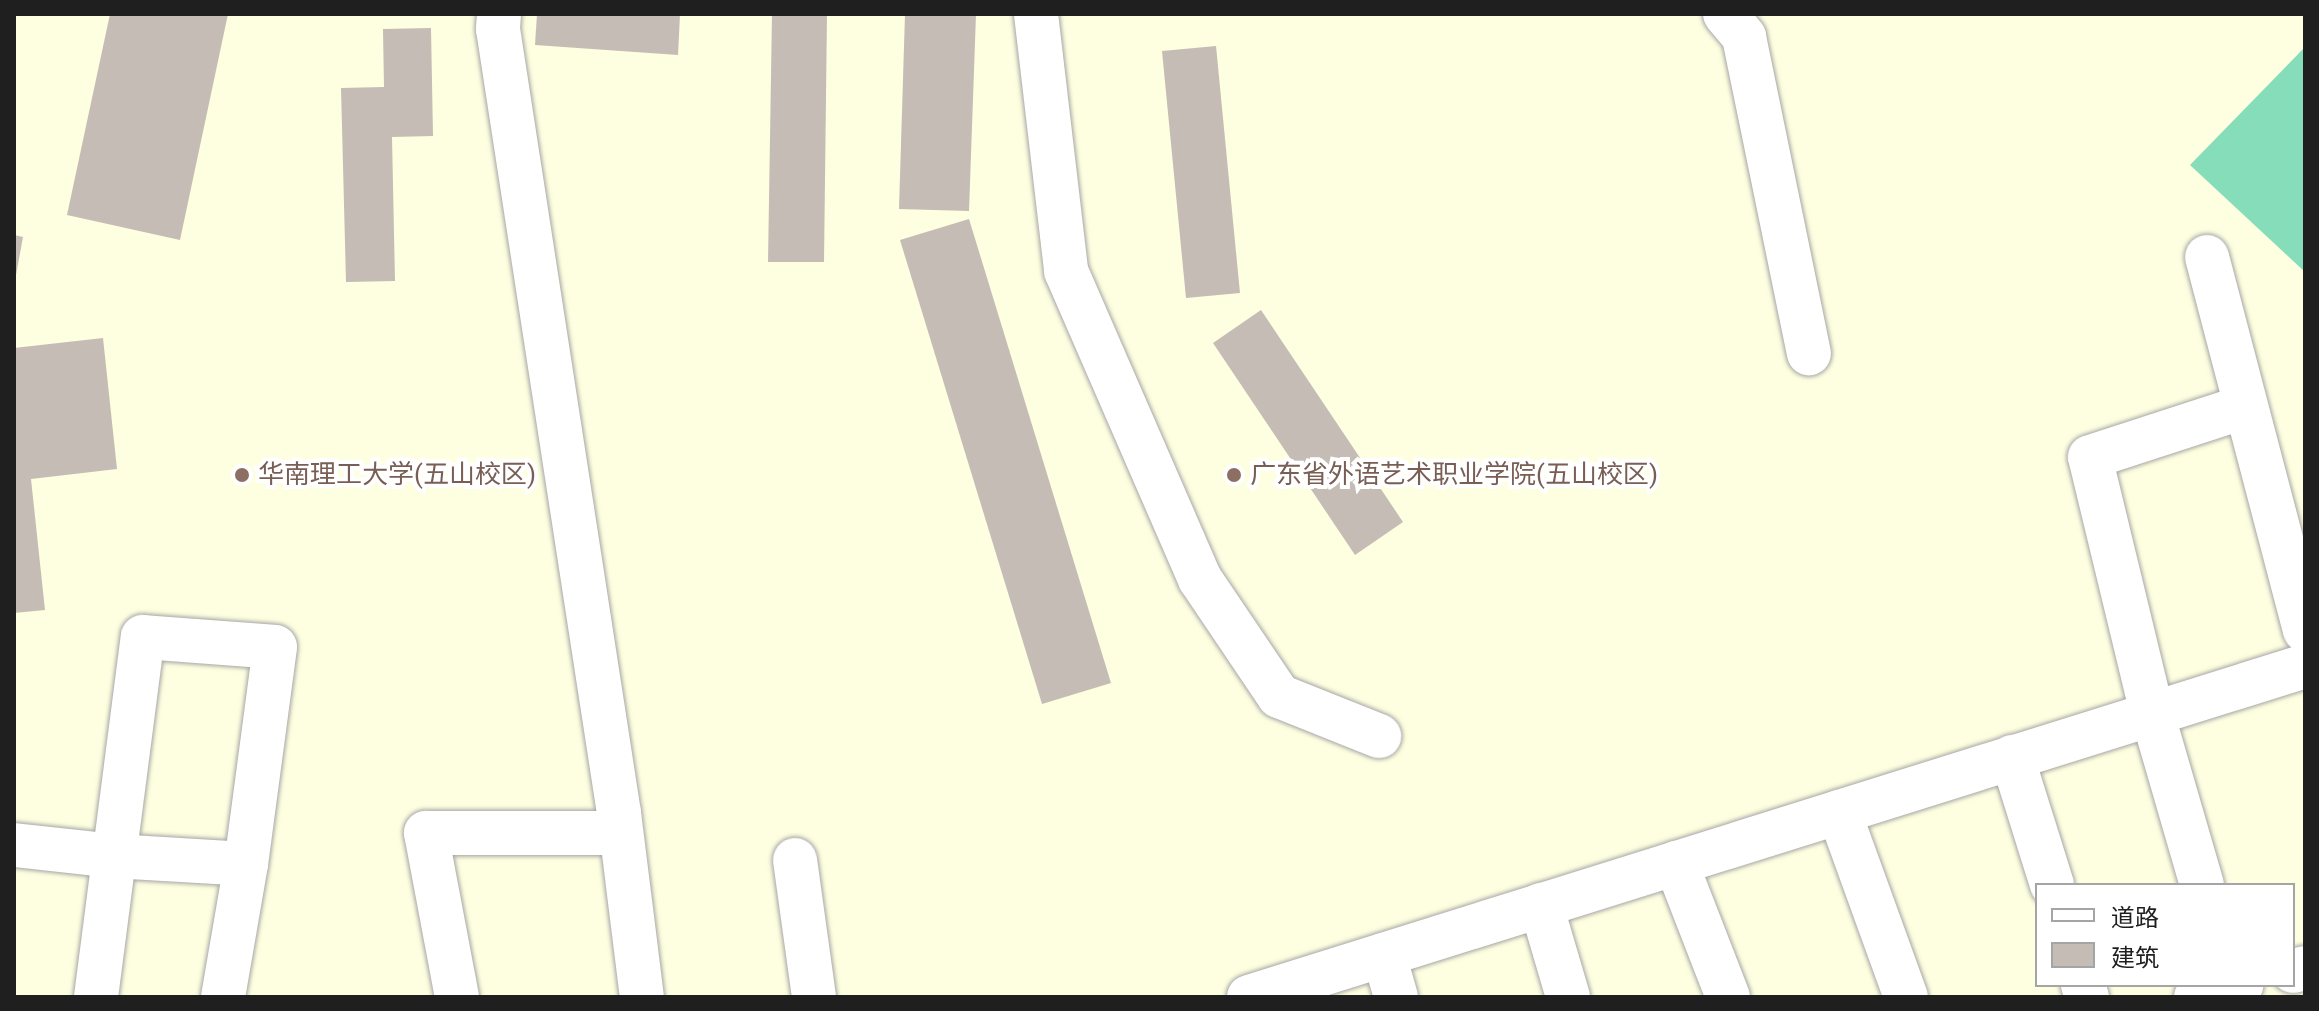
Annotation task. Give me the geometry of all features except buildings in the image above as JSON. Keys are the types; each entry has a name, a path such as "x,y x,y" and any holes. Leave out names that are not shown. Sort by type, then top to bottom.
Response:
{"street":[{"path":"499,14 500,45 621,833 642,997"},
{"path":"1036,14 1066,271 1200,579 1279,696 1379,736"},
{"path":"1725,14 1744,37 1809,353"},
{"path":"2207,257 2305,630"},
{"path":"2201,883 2152,713 2090,457 2244,407"},
{"path":"96,997 143,637 275,647 246,864 223,997"},
{"path":"1249,997 2305,666"},
{"path":"2012,757 2051,883"},
{"path":"1839,812 1906,997"},
{"path":"457,997 426,833 621,833"},
{"path":"14,845 113,856 246,864"},
{"path":"795,860 814,997"},
{"path":"1676,863 1728,997"},
{"path":"1541,905 1568,997"},
{"path":"1384,955 1396,997"}],"shaded area":[{"name":"广东省外语艺术职业学院(五山校区)","path":"14,14 2305,14 2305,997 14,997"}],"green space":[{"path":"2305,47 2305,272 2190,165"}],"place":[{"name":"华南理工大学(五山校区)","path":"242,475"},
{"name":"广东省外语艺术职业学院(五山校区)","path":"1234,475"}]}
